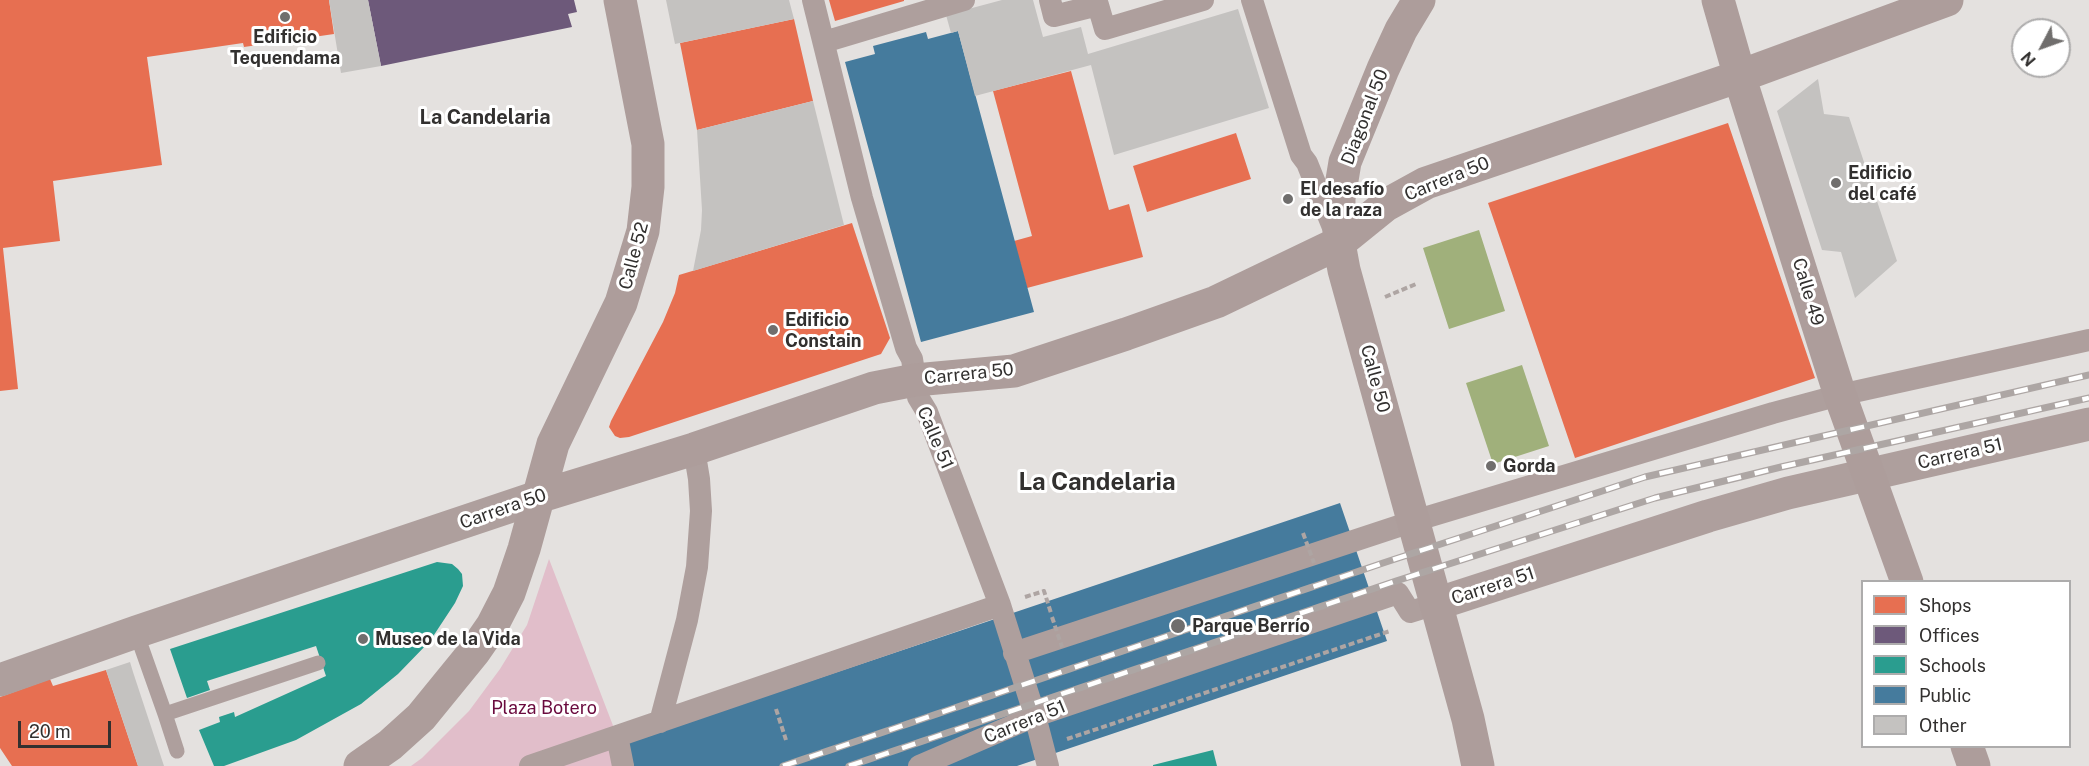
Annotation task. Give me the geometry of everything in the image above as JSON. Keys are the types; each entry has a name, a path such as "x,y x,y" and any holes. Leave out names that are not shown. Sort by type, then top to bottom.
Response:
{"main road":[{"name":"Calle 52","path":"360,766 390,745 421,717 474,652 509,592 524,549 553,444 621,303 643,231 648,187 648,144 620,0"},
{"name":"Diagonal 50","path":"1339,243 1339,198 1345,162 1383,69 1401,30 1419,0"},
{"name":"Calle 49","path":"1718,0 1840,395 1906,580"},
{"name":"Carrera 50","path":"538,496 694,449 874,388 915,380 1014,371 1216,302 1339,243 1386,205 1426,183 1740,76 1947,0"},
{"name":"Calle 50","path":"1339,243 1344,270 1468,719 1478,766"},
{"path":"1967,748 1974,766"}],"street":[{"name":"Calle 51","path":"813,0 862,198 906,348 912,359 918,397 927,412 1000,605 1035,716 1045,757"},
{"path":"824,42 964,0"},
{"path":"1050,0 1054,16 1098,2 1105,29 1203,0"},
{"name":"Calle 50","path":"1252,0 1301,155 1307,163 1339,243"},
{"path":"1014,653 1414,521 1667,444 1840,395 2089,340"},
{"name":"Carrera 51","path":"919,766 1035,716 1398,593 1410,612 1440,618 1719,513 1788,493 2089,424"},
{"path":"660,722 687,620 697,567 701,511 694,449"},
{"name":"Carrera 50","path":"0,680 538,496"},
{"path":"530,766 1000,605"},
{"path":"617,736 623,766"}],"lane":[{"path":"136,632 177,751"},
{"path":"165,714 318,663"}],"path":[{"path":"1303,533 1314,563"},
{"path":"1000,605 1044,591 1062,647"},
{"path":"1045,757 1397,628 1416,632 1440,618"}],"green space":[{"name":"Plaza Botero","path":"549,559 617,736 623,766 411,766 469,711 500,669 527,625"}],"shaded area":[{"path":"1479,230 1505,311 1449,329 1423,248"},
{"path":"1522,365 1549,446 1493,464 1466,383"}],"building: Shops":[{"path":"0,0 329,0 334,34 244,47 243,43 147,57 162,165 53,181 60,241 3,248 18,389 0,391"},
{"path":"829,0 904,0 904,1 835,21"},
{"path":"794,19 813,101 697,130 680,43"},
{"path":"1071,71 1109,210 1129,204 1143,257 1027,288 1014,241 1032,236 993,91"},
{"path":"1728,123 1815,378 1575,458 1488,203"},
{"path":"1236,133 1251,179 1147,212 1133,166"},
{"name":"Edificio Constain","path":"852,223 890,338 881,354 629,437 615,436 609,427 611,421 663,322 675,293 679,275"},
{"path":"106,670 138,766 12,766 0,748 0,697 50,679 53,686"}],"building: Offices":[{"path":"368,0 574,0 577,12 568,14 572,27 381,66"}],"building: Schools":[{"path":"437,562 452,564 458,569 462,574 463,586 455,603 430,641 398,674 361,704 296,740 224,766 214,766 199,730 220,722 219,717 234,712 235,717 326,676 316,646 207,681 210,690 187,698 170,649"},
{"path":"1213,750 1217,766 1153,766 1153,765"}],"building: Public":[{"path":"958,31 1034,312 921,342 845,62 875,54 873,46 926,32 928,39"},
{"name":"Parque Berrío","path":"1340,503 1387,641 1017,766 634,766 626,743"}],"building: Other":[{"path":"329,0 368,0 381,66 341,73"},
{"path":"666,0 789,0 794,19 675,44"},
{"path":"1002,0 1033,0 1043,37 1081,27 1088,54 1238,9 1269,108 1114,155 1091,65 975,96 958,31 951,33 946,15"},
{"name":"Edificio del café","path":"1818,79 1824,114 1849,117 1897,261 1855,298 1841,252 1822,250 1777,111"},
{"path":"813,101 844,225 693,271 701,230 702,210 697,130"},
{"path":"130,662 164,766 138,766 106,670"}],"railway":[{"path":"783,766 1645,477 2089,375"},
{"path":"849,766 1396,581 1655,498 1781,467 2089,398"}],"place":[{"name":"Edificio Tequendama","path":"285,17"},
{"name":"Edificio del café","path":"1836,183"},
{"name":"El desafío de la raza","path":"1288,199"},
{"name":"Edificio Constain","path":"773,330"},
{"name":"Gorda","path":"1491,466"},
{"name":"Parque Berrío","path":"1178,626"},
{"name":"Museo de la Vida","path":"363,639"}],"district":[{"name":"La Candelaria","path":"485,118"},
{"name":"La Candelaria","path":"1097,483"}]}
